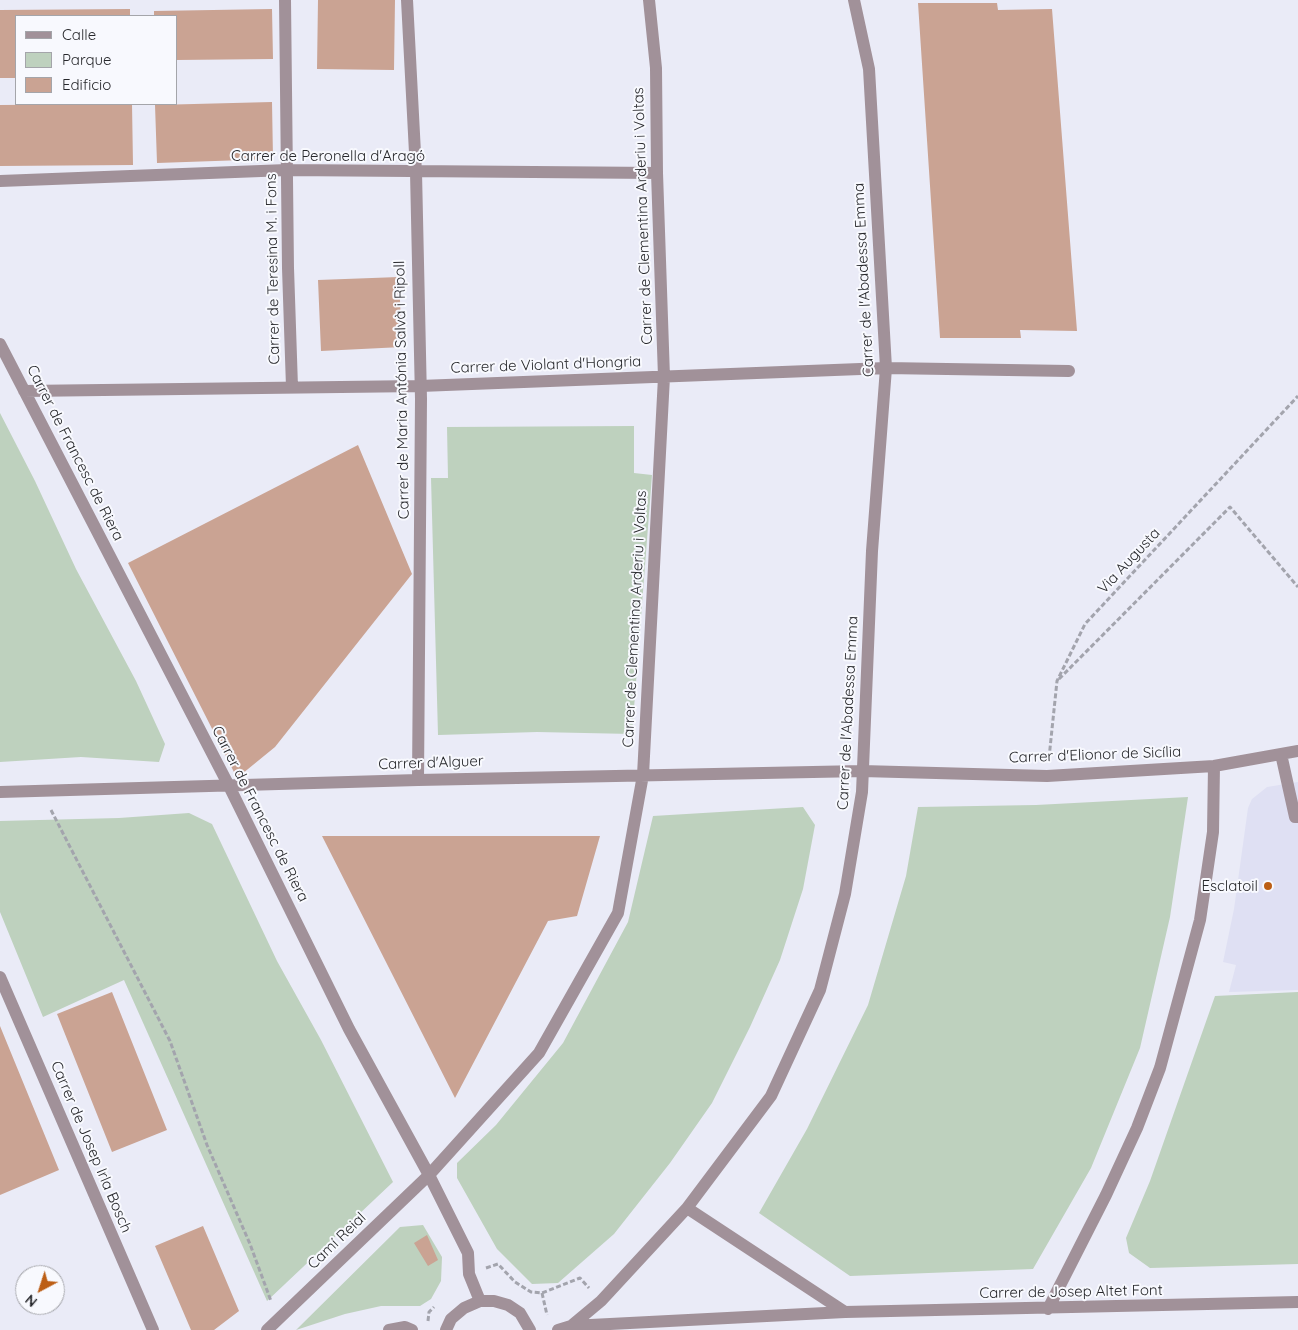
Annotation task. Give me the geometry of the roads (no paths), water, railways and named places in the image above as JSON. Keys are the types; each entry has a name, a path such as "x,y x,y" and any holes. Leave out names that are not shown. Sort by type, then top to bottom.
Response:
{"street":[{"name":"Carrer de Teresina M. i Fons","path":"285,0 292,387"},
{"name":"Carrer de Maria Antónia Salvà i Ripoll","path":"407,0 416,172 420,386 418,780"},
{"name":"Carrer de Clementina Arderiu i Voltas","path":"429,1175 539,1053 618,913 643,775 664,377 657,173 656,68 649,0"},
{"name":"Carrer de l'Abadessa Emma","path":"558,1330 571,1326 601,1301 687,1208 771,1096 820,990 845,894 862,792 872,551 886,368 869,69 854,0"},
{"name":"Carrer de Peronella d'Aragó","path":"0,181 287,170 657,173"},
{"name":"Carrer de Francesc de Riera","path":"0,344 229,786 349,1029 429,1175 468,1253 469,1274 480,1301"},
{"name":"Carrer de Violant d'Hongria","path":"24,391 420,386 886,368 1069,371"},
{"name":"Carrer d'Elionor de Sicília","path":"862,771 1047,776 1214,766 1298,751"},
{"path":"1281,754 1294,817 1298,817"},
{"path":"1048,1309 1106,1195 1137,1128 1160,1068 1200,920 1213,832 1214,766"},
{"name":"Carrer d'Alguer","path":"0,792 418,780 862,771"},
{"name":"Carrer de Josep Irla Bosch","path":"0,977 153,1330"},
{"name":"Camí Reial","path":"267,1330 429,1175"},
{"path":"687,1208 845,1312"},
{"path":"446,1330 457,1313 480,1301 494,1301 508,1305 520,1313 530,1330"},
{"name":"Carrer de Josep Altet Font","path":"571,1326 845,1312 1298,1302"},
{"path":"389,1330 405,1327 412,1330"}],"place":[{"name":"Esclatoil","path":"1268,886"}]}
